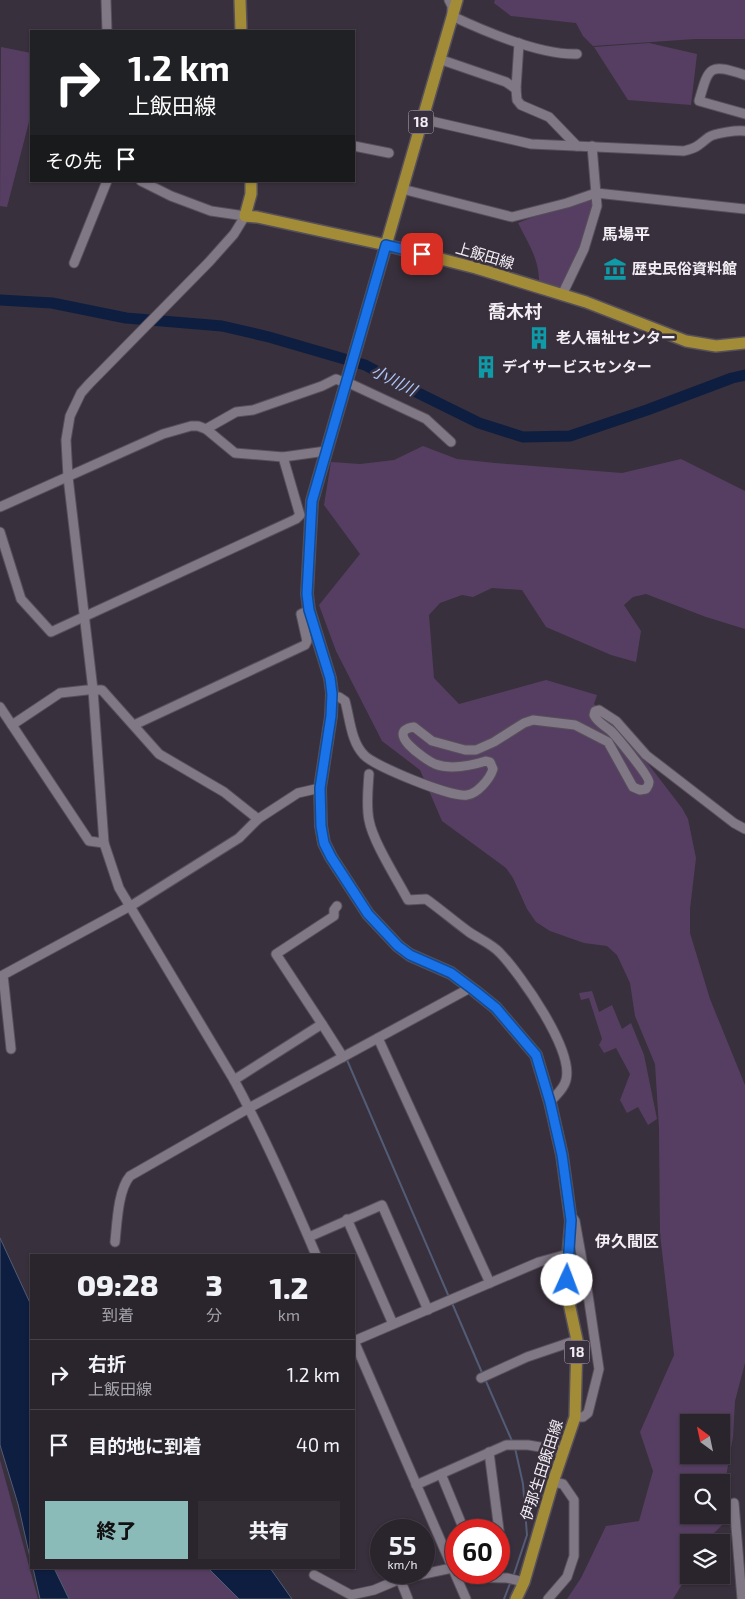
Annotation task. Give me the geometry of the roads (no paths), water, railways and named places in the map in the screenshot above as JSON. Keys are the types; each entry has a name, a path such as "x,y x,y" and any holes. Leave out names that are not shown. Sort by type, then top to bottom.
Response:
{"main road":[{"path":"240,0 241,30"},
{"name":"伊那生田飯田線","path":"457,0 312,501 307,577 309,610 330,678 332,694 331,716 320,788 321,826 324,843 368,914 398,946 410,955 451,973 496,1008 536,1055 550,1102 562,1155 571,1220 566,1294 577,1340 575,1417 516,1580 516,1599"},
{"path":"246,216 250,200 251,182"},
{"name":"上飯田線","path":"246,216 386,245 476,268 610,311 686,341 716,346 745,343"}],"street":[{"path":"106,0 107,30"},
{"path":"449,0 452,6 452,16 490,34 557,52 577,54"},
{"path":"519,43 517,100 521,104 549,117 577,146"},
{"path":"439,59 506,82 516,88"},
{"path":"745,75 720,68 712,70 706,75 699,101 745,114"},
{"path":"422,119 531,144 684,151 698,148 710,136 739,130 745,131"},
{"path":"355,146 389,153"},
{"path":"562,295 584,249 597,206 592,146"},
{"path":"74,263 107,182"},
{"path":"142,182 171,196 211,211 246,216 226,244 180,294 89,384 75,403 67,428 68,477 93,690 104,843 119,888 250,1108 316,1254"},
{"path":"402,189 512,217 567,203 596,193 745,209"},
{"path":"206,429 236,412 253,410 322,386 336,379 348,382 426,419 451,442"},
{"path":"0,507 163,434 191,426 206,429 235,454 283,458 326,450"},
{"path":"0,532 20,599 52,632 296,519 300,512 283,458"},
{"path":"134,725 305,645 307,641 302,614 309,610"},
{"path":"12,725 60,693 102,690 159,754 224,792 258,819"},
{"path":"339,698 345,701 357,746 370,761 439,790 464,796 471,794 492,775 493,769 490,762 456,767 436,764 412,749 404,740 404,731 414,727 432,741 465,750 476,750 494,742 524,723 533,720 575,725 608,742 633,787 640,790 646,789 649,779 612,732 596,720 595,711 599,710 616,721 646,755 734,823 745,829"},
{"path":"0,707 89,841 104,843"},
{"path":"369,774 367,797 369,822 380,848 408,900 426,899 461,926 500,952 551,1024 560,1046 567,1078 563,1088 550,1102"},
{"path":"11,1049 3,975 130,906 239,838 258,819 298,793 320,788"},
{"path":"337,906 334,910 334,916 276,954 343,1058"},
{"path":"115,1242 122,1190 130,1176 470,988"},
{"path":"234,1080 322,1024"},
{"path":"378,1038 490,1283"},
{"path":"308,1237 382,1205 428,1310"},
{"path":"570,1213 575,1221 599,1369 588,1412 583,1417 575,1417"},
{"path":"347,1220 392,1324"},
{"path":"355,1341 539,1262 568,1254"},
{"path":"483,1377 527,1357 577,1340"},
{"path":"355,1343 445,1552"},
{"path":"416,1485 489,1452 514,1444 564,1451"},
{"path":"489,1452 497,1519"},
{"path":"441,1474 459,1519"},
{"path":"548,1599 567,1577 574,1556 574,1500 563,1484 553,1482"},
{"path":"734,1503 742,1599"},
{"path":"314,1575 351,1595 390,1584"},
{"path":"510,1579 516,1580"},
{"path":"402,1584 408,1599"},
{"path":"459,1584 466,1599"}],"water":[{"path":"0,1238 30,1303 30,1558 18,1504 0,1445"},
{"path":"33,1569 54,1569 69,1599 40,1599"},
{"path":"209,1569 271,1569 292,1599 239,1599"}],"waterway":[{"name":"小川川","path":"0,300 52,303 126,318 222,326 269,337 365,365 479,423 523,437 570,436 745,375"},
{"path":"347,1060 449,1297"},
{"path":"452,1303 483,1375"},
{"path":"485,1379 512,1441"},
{"path":"513,1577 527,1535 523,1484 515,1448"},
{"path":"504,1599 511,1581"}],"place":[{"name":"歴史民俗資料館","path":"615,269"},
{"name":"老人福祉センター","path":"539,338"},
{"name":"デイサービスセンター","path":"486,367"}],"district":[{"name":"馬場平","path":"626,234"},
{"name":"喬木村","path":"515,312"},
{"name":"伊久間区","path":"627,1241"}]}
